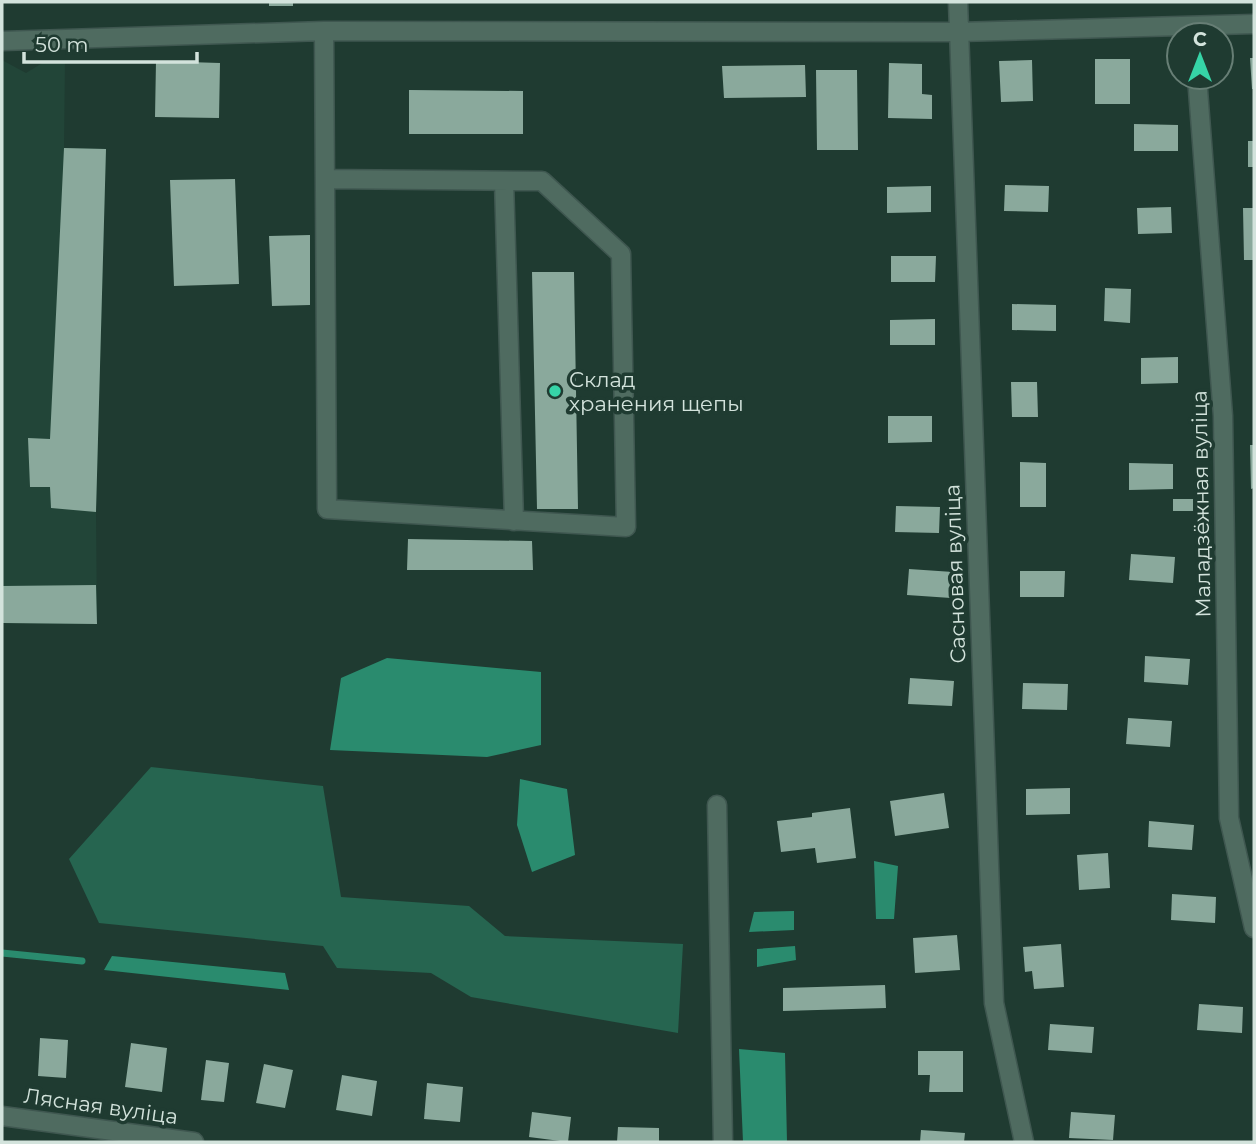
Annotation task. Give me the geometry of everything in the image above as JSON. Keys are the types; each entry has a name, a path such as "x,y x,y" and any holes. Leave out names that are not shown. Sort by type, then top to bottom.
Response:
{"street":[{"name":"Сасновая вуліца","path":"958,2 994,1003 1024,1142"},
{"path":"1235,26 1254,24"},
{"path":"2,41 324,31 1165,31"},
{"path":"324,31 327,509 626,527 621,254 542,181 325,179"},
{"name":"Маладзёжная вуліца","path":"1198,91 1223,416 1229,818 1254,928"},
{"path":"504,181 514,520"},
{"path":"717,805 723,1142"},
{"name":"Лясная вуліца","path":"2,1116 194,1142"}],"shaded area":[{"path":"2,60 26,73 44,62 65,61 64,148 106,149 96,512 97,624 2,623"},
{"path":"387,658 541,672 541,745 487,757 330,750 341,678"},
{"path":"151,767 323,786 341,897 469,906 505,936 683,944 678,1033 471,997 431,973 337,968 323,946 99,923 69,859"},
{"path":"520,779 567,789 575,855 532,872 517,825"},
{"path":"874,861 898,866 894,919 876,919"},
{"path":"794,911 794,930 749,932 754,912"},
{"path":"795,946 796,960 757,967 757,949"},
{"path":"112,956 285,973 289,990 104,970"},
{"path":"739,1049 785,1053 787,1142 743,1142"}],"building":[{"path":"269,2 293,2 293,6 269,6"},
{"path":"1250,58 1254,58 1254,89 1252,89"},
{"path":"1095,59 1130,59 1130,104 1095,104"},
{"path":"1032,60 1033,101 1001,102 999,61"},
{"path":"156,61 220,63 219,118 155,117"},
{"path":"889,63 922,64 922,94 932,95 932,119 888,118"},
{"path":"805,65 806,97 724,98 722,66"},
{"path":"816,70 857,70 858,150 817,150"},
{"path":"409,90 523,91 523,134 409,134"},
{"path":"1134,124 1178,125 1178,151 1134,151"},
{"path":"1248,141 1254,141 1254,167 1248,167"},
{"path":"64,148 106,149 96,512 51,508 50,487 30,487 28,438 50,439"},
{"path":"235,179 239,284 174,286 170,180"},
{"path":"1005,185 1049,186 1048,212 1004,211"},
{"path":"931,186 931,212 887,213 887,187"},
{"path":"1171,207 1172,233 1138,234 1137,208"},
{"path":"1243,208 1254,208 1254,260 1244,260"},
{"path":"310,235 310,305 272,306 269,236"},
{"path":"891,256 936,256 935,282 891,282"},
{"name":"Склад хранения щепы","path":"532,272 574,272 578,509 537,509"},
{"path":"1105,288 1131,289 1130,323 1104,321"},
{"path":"1012,304 1056,305 1056,331 1012,330"},
{"path":"935,319 935,345 890,345 890,320"},
{"path":"1178,357 1178,383 1141,384 1141,358"},
{"path":"1011,382 1037,382 1038,417 1012,417"},
{"path":"888,416 932,416 932,442 888,443"},
{"path":"1250,445 1254,445 1254,488 1251,489"},
{"path":"1020,462 1046,463 1046,507 1020,507"},
{"path":"1129,463 1173,464 1173,489 1129,490"},
{"path":"1173,499 1193,499 1193,511 1173,511"},
{"path":"896,506 940,507 939,533 895,532"},
{"path":"408,539 532,541 533,570 407,570"},
{"path":"1131,554 1175,557 1173,583 1129,580"},
{"path":"909,569 953,572 951,598 907,595"},
{"path":"1020,571 1065,571 1064,597 1020,597"},
{"path":"96,585 97,624 2,623 2,586"},
{"path":"1145,656 1190,659 1188,685 1144,682"},
{"path":"910,678 954,681 952,706 908,704"},
{"path":"1023,683 1068,684 1067,710 1022,709"},
{"path":"1128,718 1172,721 1170,747 1126,744"},
{"path":"1070,788 1070,814 1026,815 1026,789"},
{"path":"944,793 949,828 895,836 890,801"},
{"path":"850,808 856,858 817,863 815,848 781,852 777,821 812,817 812,813"},
{"path":"1149,821 1194,825 1192,850 1148,847"},
{"path":"1108,853 1110,888 1079,890 1077,855"},
{"path":"1172,894 1216,897 1215,923 1171,920"},
{"path":"957,935 960,970 915,973 913,938"},
{"path":"1061,944 1064,987 1034,989 1032,971 1025,972 1023,947"},
{"path":"885,985 886,1008 783,1011 783,988"},
{"path":"1199,1004 1243,1007 1242,1033 1197,1030"},
{"path":"1050,1024 1094,1027 1092,1053 1048,1050"},
{"path":"40,1038 68,1040 66,1078 38,1076"},
{"path":"131,1043 167,1048 162,1092 125,1087"},
{"path":"918,1051 963,1051 963,1092 929,1092 930,1075 918,1075"},
{"path":"206,1060 229,1063 224,1102 201,1100"},
{"path":"264,1064 293,1070 285,1108 256,1103"},
{"path":"342,1075 377,1081 372,1116 336,1110"},
{"path":"427,1083 463,1087 460,1122 424,1119"},
{"path":"532,1112 571,1117 568,1142 529,1137"},
{"path":"1071,1112 1115,1115 1113,1140 1069,1138"},
{"path":"618,1127 659,1128 659,1142 617,1142"},
{"path":"921,1130 965,1133 964,1142 920,1142"}],"waterway":[{"path":"2,953 82,961"}],"place":[{"name":"Склад хранения щепы","path":"555,391"}]}
